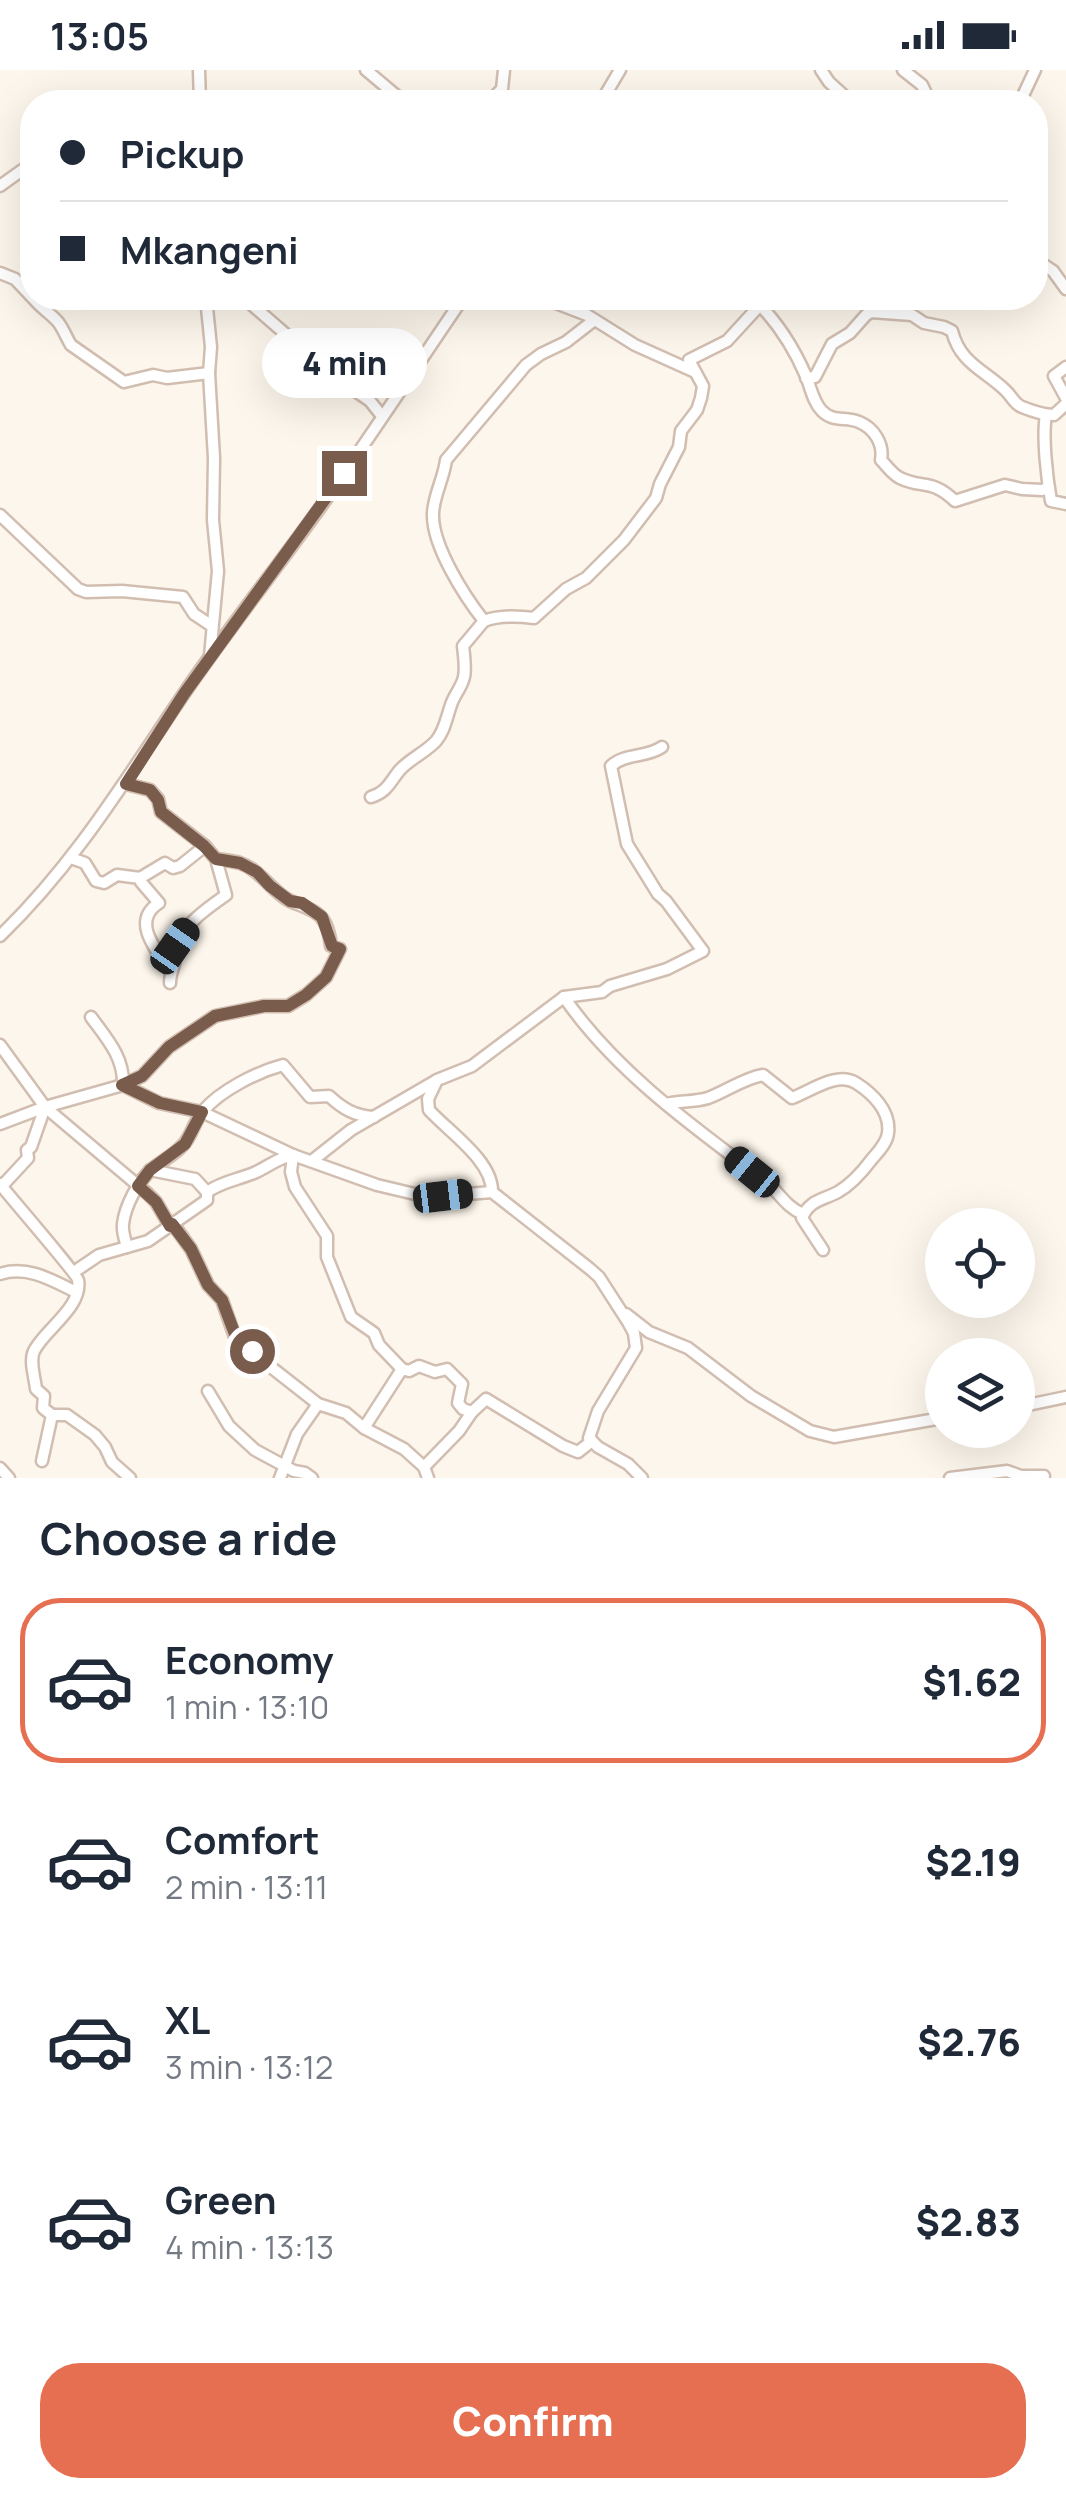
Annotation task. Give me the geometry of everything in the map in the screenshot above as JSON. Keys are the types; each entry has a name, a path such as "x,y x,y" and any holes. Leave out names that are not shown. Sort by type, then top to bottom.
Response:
{"street":[{"path":"366,70 392,90"},
{"path":"604,70 618,73"},
{"path":"821,70 837,90"},
{"path":"903,70 924,90"},
{"path":"1048,268 1066,289"},
{"path":"44,310 54,317 71,345 124,382 153,375 167,378 209,373"},
{"path":"207,310 214,458 212,520 218,571 210,658"},
{"path":"258,310 335,378 370,401 382,416"},
{"path":"0,936 38,898 126,784 455,310"},
{"path":"572,310 684,370 695,372"},
{"path":"372,797 390,786 398,772 440,736 465,673 463,646 484,621 517,615 534,618 566,588 586,578 624,540 656,498 679,447 681,431 697,410 703,386 690,360 727,341 750,310"},
{"path":"766,310 783,333 814,401 824,414 835,420 858,421 868,428 881,442 881,460 902,479 932,485 954,501 1005,484 1048,488"},
{"path":"806,378 815,378 820,373 832,344 871,312 912,315 924,323 944,326 952,331 958,349 1009,393 1015,403 1046,415 1054,415 1066,401 1054,376 1066,367"},
{"path":"484,621 449,569 435,531 432,511 446,460 526,365 566,342 593,320"},
{"path":"1046,415 1048,488 1051,500 1066,504"},
{"path":"0,515 78,589 182,597 194,614 212,626"},
{"path":"313,1160 351,1130 437,1080 472,1066 564,997 602,992 667,969 702,951 658,894 627,844 614,788 610,766 618,760 653,753 662,746"},
{"path":"126,784 150,790 161,812 216,859 226,894 192,922 175,946 170,977 149,940 146,915 159,903 140,878"},
{"path":"71,858 85,863 96,881 104,883 117,876 140,878 165,863 173,868 180,866 204,846"},
{"path":"0,1124 142,1076 169,1047 215,1016 264,1006 288,1006 321,984 340,949 332,946 322,917 302,903 290,901 257,872 240,863 216,859"},
{"path":"564,997 584,1026 666,1104 768,1182 794,1210 804,1214"},
{"path":"91,1017 118,1054 124,1071 122,1085"},
{"path":"0,1045 45,1107 156,1202 191,1249 208,1285 222,1300 236,1337 318,1404 346,1413 364,1428 404,1449 426,1473 486,1399 578,1452 592,1441"},
{"path":"127,1246 123,1222 138,1186 150,1170 185,1144 202,1112 230,1089 265,1070 283,1064 310,1097 329,1096 357,1116 375,1118"},
{"path":"666,1104 707,1098 757,1076 763,1076 792,1098 835,1078 849,1078 867,1090 884,1110 886,1140 853,1181 808,1206 802,1218 824,1250"},
{"path":"437,1080 428,1099 430,1110 476,1158 493,1184 492,1192"},
{"path":"122,1085 160,1103 202,1112 293,1155 377,1185 443,1196 492,1192 590,1269 634,1333 636,1348 598,1410 589,1438 642,1478"},
{"path":"45,1107 27,1150 28,1158 1,1185 78,1280 66,1313 33,1352 36,1389 44,1396 43,1408 52,1415 67,1415 95,1435 112,1462 130,1478"},
{"path":"207,1192 226,1180 293,1155"},
{"path":"293,1155 291,1172 295,1187 328,1236 327,1257 352,1317 374,1333 378,1345 402,1369 447,1369 462,1384 458,1403 472,1412"},
{"path":"74,1272 98,1255 148,1240 207,1200 207,1192 195,1179 150,1170"},
{"path":"0,1274 24,1270 76,1292"},
{"path":"618,1307 649,1332 688,1348 751,1396 810,1431 834,1437 925,1421"},
{"path":"364,1428 402,1369"},
{"path":"208,1391 229,1426 255,1450 282,1472 306,1473 312,1478"},
{"path":"1035,1404 1066,1397"},
{"path":"282,1472 297,1434 318,1404"},
{"path":"42,1461 52,1415"},
{"path":"0,1468 9,1478"},
{"path":"950,1478 1008,1471 1021,1476 1044,1476"}],"route":[{"path":"252,1351 236,1337 222,1300 208,1285 191,1249 170,1226 156,1202 138,1186 150,1170 185,1144 202,1112 160,1103 122,1085 142,1076 169,1047 215,1016 264,1006 288,1006 306,995 321,984 340,949 332,946 322,917 302,903 290,901 257,872 240,863 216,859 161,812 150,790 126,784 184,694 344,473"}]}
